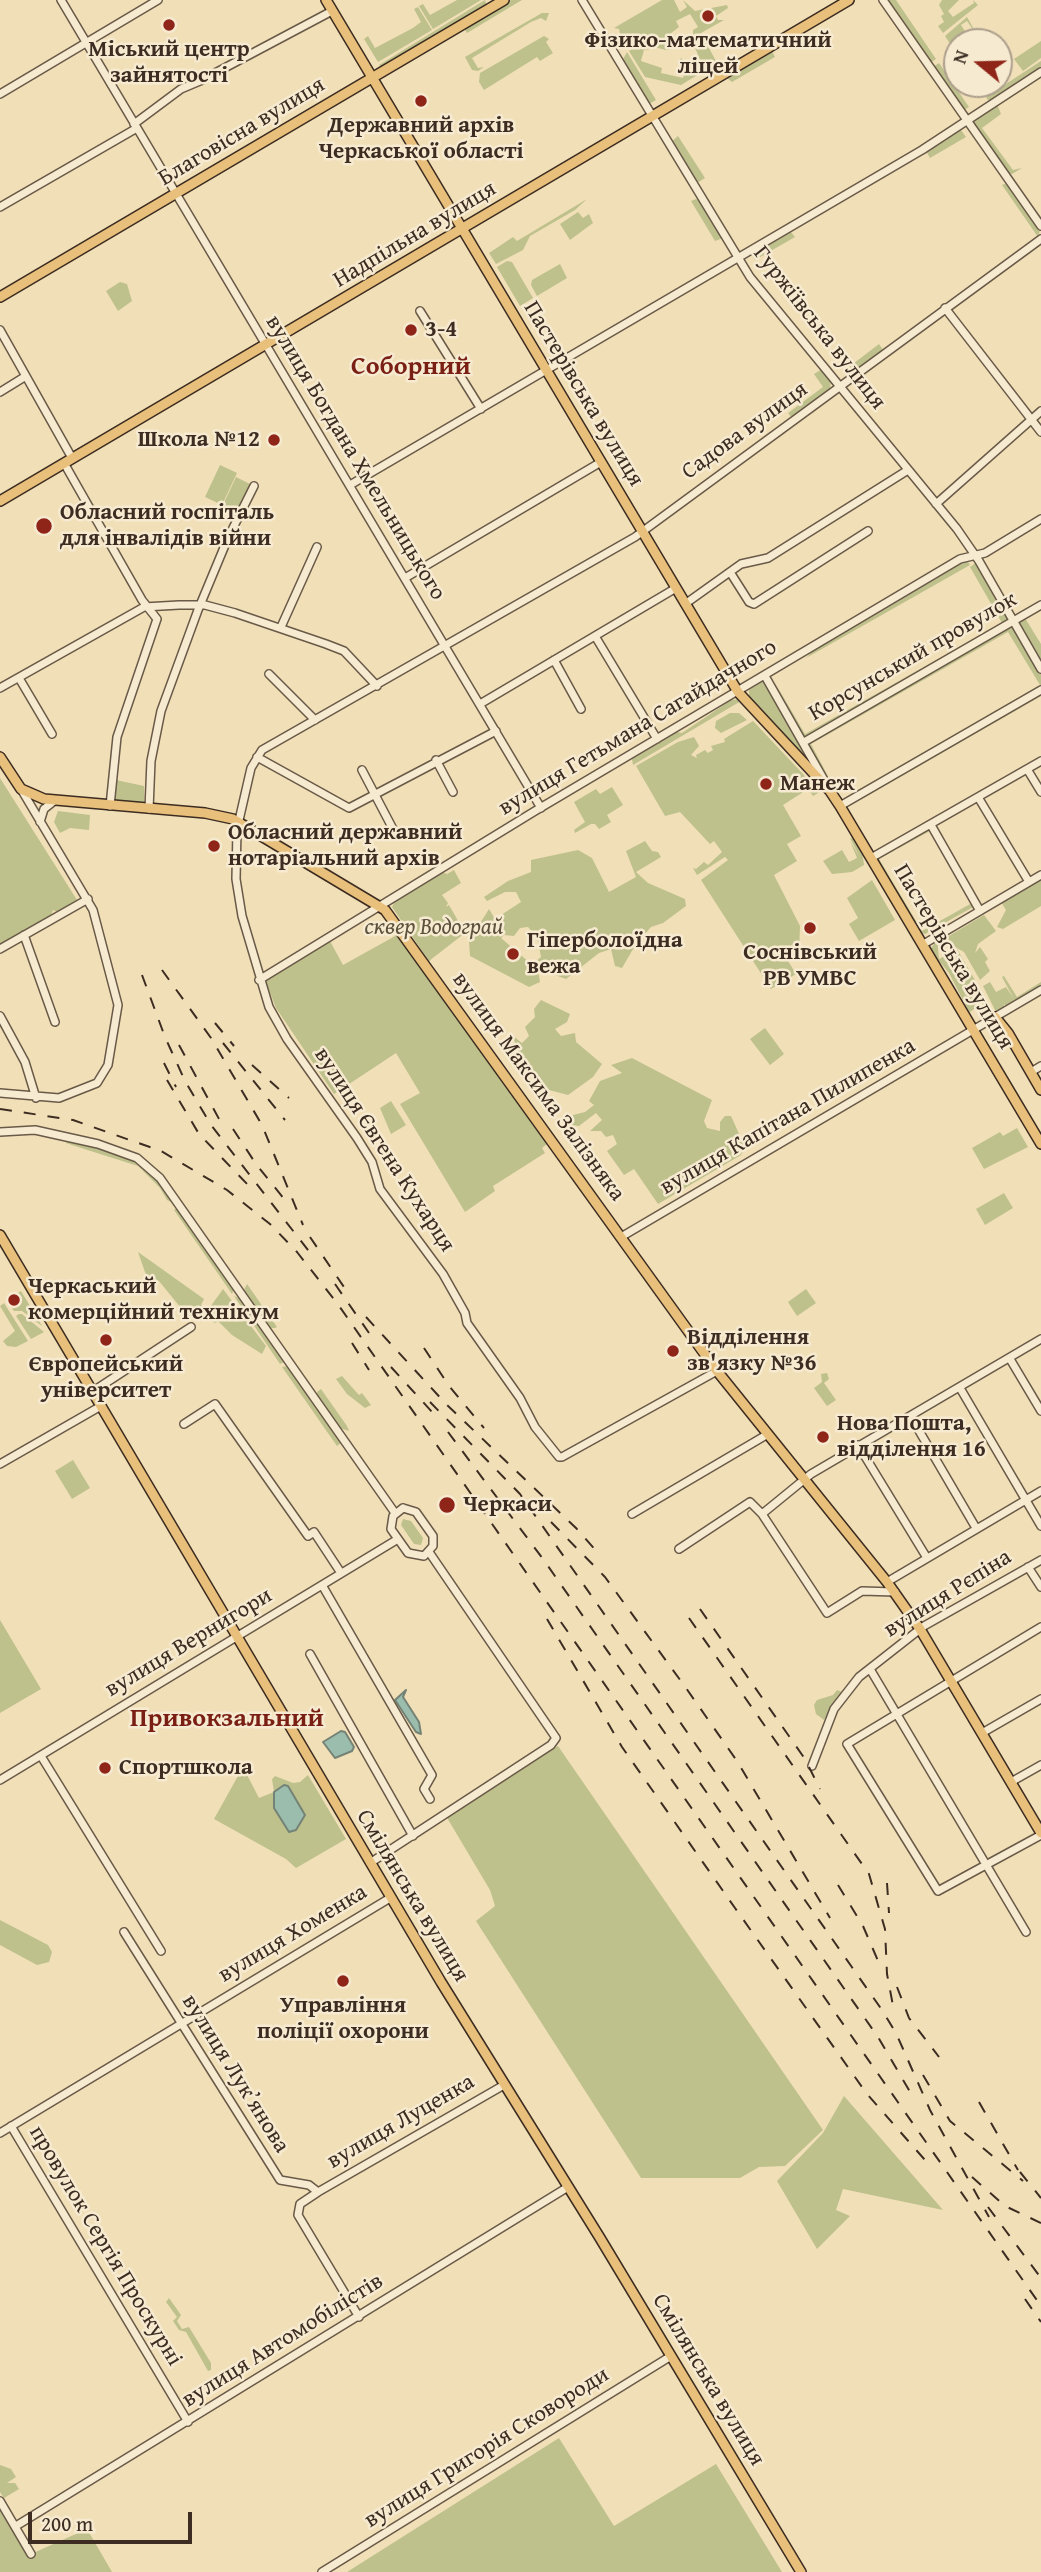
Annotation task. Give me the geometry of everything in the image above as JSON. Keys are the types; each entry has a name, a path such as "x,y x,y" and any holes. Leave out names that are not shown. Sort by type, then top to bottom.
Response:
{"main road":[{"name":"Пастерівська вулиця","path":"326,0 738,692 830,790 841,806 1041,1144"},
{"name":"Благовісна вулиця","path":"0,297 504,0"},
{"name":"Надпільна вулиця","path":"0,501 849,0"},
{"path":"0,757 21,789"},
{"name":"вулиця Максима Залізняка","path":"21,789 54,802 205,813 239,821 380,905 426,963 718,1371 895,1592 952,1682 1041,1834"},
{"name":"Пастерівська вулиця","path":"996,1017 1008,1032 1041,1090"},
{"name":"Смілянська вулиця","path":"0,1235 390,1898 801,2572"}],"street":[{"name":"вулиця Богдана Хмельницького","path":"61,0 541,807"},
{"path":"0,94 158,0"},
{"name":"Гуржіївська вулиця","path":"582,0 738,258 974,555 1041,669"},
{"path":"883,0 1041,226"},
{"path":"0,207 136,126 181,89 210,77 332,11"},
{"path":"350,485 738,258 967,121 1041,72"},
{"name":"Садова вулиця","path":"257,757 262,750 446,648 642,531 1041,239"},
{"path":"945,308 1041,432"},
{"path":"420,311 481,409"},
{"path":"0,330 68,461 157,621 118,733 110,806"},
{"path":"0,392 26,376"},
{"path":"936,504 1041,411"},
{"path":"405,578 601,462"},
{"path":"685,604 745,562 770,557 908,470"},
{"path":"149,808 150,765 158,724 200,605 254,486"},
{"name":"вулиця Гетьмана Сагайдачного","path":"259,980 541,807 960,559 985,553 1041,519"},
{"path":"730,572 750,603 754,604 868,531"},
{"path":"281,627 317,547"},
{"path":"480,705 676,588"},
{"path":"0,688 147,606 200,605 281,627 344,651 377,687"},
{"name":"Корсунський провулок","path":"804,742 1041,605"},
{"path":"596,636 657,739"},
{"path":"554,660 582,709"},
{"path":"269,674 315,720"},
{"name":"Пастерівська вулиця","path":"765,676 830,790"},
{"path":"19,678 52,734"},
{"path":"841,806 1041,690"},
{"path":"239,821 257,757 345,808 496,731"},
{"path":"436,760 453,792"},
{"path":"871,858 1041,761"},
{"path":"1027,769 1041,792"},
{"path":"362,770 394,831"},
{"path":"0,1093 59,1098 85,1090 100,1081 108,1065 118,999 98,922 88,899 21,789"},
{"path":"978,797 1029,882"},
{"path":"40,822 44,809 54,802"},
{"name":"вулиця Євгена Кухарця","path":"239,821 237,886 259,980 281,1030 358,1138 372,1162 380,1189 443,1275 465,1313 467,1323 520,1398 535,1427 559,1457 718,1371"},
{"path":"930,825 980,911"},
{"path":"922,945 1041,875"},
{"path":"0,948 88,899"},
{"path":"24,934 55,1022"},
{"name":"вулиця Капітана Пилипенка","path":"621,1237 1041,990"},
{"path":"0,1016 26,1065 36,1098"},
{"path":"1031,1072 1041,1066"},
{"path":"0,1132 35,1130 98,1144 137,1158 160,1178 395,1513"},
{"path":"92,1392 191,1327"},
{"path":"762,1514 804,1479 858,1445 911,1417 1041,1339"},
{"path":"1010,1359 1041,1411"},
{"path":"960,1388 1041,1526"},
{"path":"184,1424 215,1404 308,1536 314,1532 341,1573"},
{"path":"0,1464 101,1406"},
{"path":"911,1417 976,1528"},
{"path":"632,1514 768,1434"},
{"path":"858,1445 927,1558"},
{"path":"887,1582 1041,1491"},
{"path":"679,1549 750,1502 762,1514 827,1612 862,1591 895,1592"},
{"path":"407,1508 418,1514 433,1536 429,1552 421,1557 411,1555 397,1539 391,1526 395,1513 407,1508"},
{"name":"вулиця Вернигори","path":"0,1780 397,1539"},
{"path":"370,1863 551,1745 556,1738 429,1552"},
{"name":"вулиця Рєпіна","path":"812,1766 834,1709 870,1669 920,1629 1041,1560"},
{"path":"1028,1567 1041,1587"},
{"path":"322,1585 432,1775 424,1789 430,1799"},
{"path":"1041,1627 847,1744 936,1890 941,1891 1041,1834"},
{"path":"310,1654 413,1836"},
{"path":"870,1669 898,1712 1026,1932"},
{"path":"982,1733 1041,1699"},
{"path":"41,1756 161,1951"},
{"path":"1011,1782 1041,1765"},
{"name":"вулиця Хоменка","path":"0,2133 390,1898"},
{"name":"вулиця Лукʼянова","path":"124,1932 280,2180 309,2185 318,2192"},
{"name":"вулиця Луценка","path":"318,2192 504,2085"},
{"name":"провулок Сергія Проскурні","path":"11,2126 188,2422"},
{"name":"вулиця Автомобілістів","path":"16,2526 568,2187"},
{"path":"318,2192 300,2204 298,2215 359,2317"},
{"name":"вулиця Григорія Сковороди","path":"322,2572 671,2356"},
{"path":"0,2501 31,2554"}],"green space":[{"path":"457,0 481,0 433,29 419,6 423,4 430,15"},
{"path":"485,0 487,6 381,68 379,65"},
{"path":"511,0 522,0 467,33 464,28"},
{"path":"662,0 674,0 680,12 687,7 683,0 695,11 727,5 728,8 716,16 718,20 724,20 701,33 717,63 704,69 693,43 693,30 698,27 690,14 676,21 679,27 670,34 674,42 685,40 681,48 666,50 621,39 619,29 614,28"},
{"path":"887,0 896,0 936,59 930,63"},
{"path":"942,0 959,0 948,11 953,17 974,3 973,0 978,5 949,28 943,28 943,33 938,26 944,22 941,16 944,14 939,5"},
{"path":"418,7 432,30 378,62 364,39 368,36 375,48 413,28 421,22 414,9"},
{"path":"542,13 549,13 546,21 541,18 531,22 472,58 478,68 484,67 478,71 472,70 465,57"},
{"path":"967,17 973,28 967,21 961,25 963,28 954,28"},
{"path":"544,36 549,39 546,42 553,53 540,61 537,57 484,90 479,82 480,73"},
{"path":"1041,41 1041,58 1023,71 1014,59"},
{"path":"638,45 651,49 644,50 641,61 662,68 661,73 683,78 687,66 677,63 681,58 699,74 681,85 645,77 629,51"},
{"path":"772,51 775,57 732,82 727,78"},
{"path":"627,52 656,100 649,104 622,61"},
{"path":"1041,61 1041,69 1013,87 1013,79"},
{"path":"939,63 943,69 943,81 933,67"},
{"path":"955,98 963,98 969,107 964,110"},
{"path":"997,104 1001,114 982,128 1013,170 1022,168 1012,174 1006,173 972,121"},
{"path":"961,130 966,137 930,158 926,151"},
{"path":"678,136 705,178 697,183 671,142"},
{"path":"1007,183 1040,230 1038,237 1002,185"},
{"path":"587,199 575,210 530,236 523,250 496,264 489,253 513,237 517,241"},
{"path":"696,199 723,238 715,241 691,201"},
{"path":"578,212 583,218 589,214 593,223 570,240 560,224"},
{"path":"790,231 795,237 755,260 751,254"},
{"path":"507,261 512,262 533,298 520,306 497,267"},
{"path":"560,264 567,278 537,296 531,285 532,280"},
{"path":"120,282 127,284 132,301 118,311 106,291"},
{"path":"879,344 884,351 848,376 845,370"},
{"path":"822,369 831,381 830,389 792,418 788,413 823,387 814,374"},
{"path":"220,465 237,473 222,505 205,497"},
{"path":"236,477 252,485 239,515 222,507"},
{"path":"967,560 970,565 806,658 813,651"},
{"path":"977,562 1010,619 804,737 774,681 805,734 1002,623 970,567"},
{"path":"1025,618 1041,644 1041,665 1018,624"},
{"path":"1012,627 1041,673 1041,687 845,800 844,798 1040,685 1008,632 811,744 829,778 808,744 810,740"},
{"path":"763,681 814,767 749,698 749,690"},
{"path":"1041,692 1041,696 848,807 847,804"},
{"path":"731,700 741,701 633,765 632,759 677,732 682,733"},
{"path":"730,713 739,713 747,720 721,733 715,728 716,721"},
{"path":"753,721 820,792 813,796 808,789 783,805 801,836 787,844 797,861 774,875 800,926 799,954 788,961 796,974 771,989 701,880 728,860 725,857 697,875 693,868 696,869 704,862 708,865 722,852 714,841 710,844 680,812 665,816 636,766 678,742 694,737 699,746 691,755 697,758 696,755 705,750 708,753 713,750 711,746 725,742 724,739"},
{"path":"0,778 77,900 57,912 53,910 51,915 0,947"},
{"path":"116,780 144,786 144,802 115,802"},
{"path":"612,787 623,805 607,815 611,822 599,829 595,824 591,824 575,833 574,830 585,822 574,802 596,789 600,794"},
{"path":"58,811 90,815 89,830 70,828 60,833 54,822"},
{"path":"931,830 975,906 925,934 921,933 877,857","holes":["930,831 972,903 922,931 879,859"]},
{"path":"850,838 855,839 862,850 864,865 852,872 832,874 823,861 842,850 849,862 857,858 850,841 859,856"},
{"path":"645,841 652,851 658,852 661,857 636,872 648,883 685,899 686,906 663,923 651,927 636,944 622,968 615,966 611,949 599,953 566,979 555,975 544,967 533,964 541,957 537,937 528,927 520,928 514,936 504,935 501,938 538,970 540,982 529,987 470,956 469,941 489,909 495,919 521,902 516,892 505,892 487,901 484,897 508,881 531,872 531,860 578,850 592,858 609,892 636,877 626,851"},
{"name":"сквер Водограй","path":"454,870 461,883 442,895 448,903 446,907 449,905 465,933 429,961 392,907 395,901 442,872 447,874"},
{"path":"1041,879 1041,906 1003,929 997,927 1006,910 1001,902"},
{"path":"872,880 895,920 859,941 849,924 858,918 847,898"},
{"path":"984,915 996,931 978,944 975,953 980,947 988,959 985,962 990,971 980,980 964,952 942,940"},
{"path":"397,935 547,1144 542,1148 545,1153 493,1186 495,1191 465,1212 400,1104 420,1093 396,1053 334,1094 276,1008 265,980 330,941 343,965"},
{"path":"937,939 939,959 957,949 975,980 961,990 975,982 978,985 964,996 980,989 989,1004 984,1005 974,996 977,1007 970,1012 968,1010 949,973 930,950"},
{"path":"1004,976 1017,997 1041,982 1041,986 1007,1007 1004,1004 1004,1008 996,1012 983,986 990,982 996,992 1006,987 1014,999 1002,977"},
{"path":"541,1000 570,1014 567,1022 555,1029 561,1036 575,1033 576,1042 602,1064 593,1077 568,1095 549,1090 538,1081 521,1057 512,1035 522,1043 529,1036 525,1027 535,1017 534,1009"},
{"path":"765,1028 784,1054 770,1065 750,1039"},
{"path":"632,1058 712,1100 704,1121 707,1128 720,1131 720,1122 725,1116 731,1116 745,1147 741,1155 658,1204 634,1169 624,1175 607,1151 617,1144 613,1135 606,1137 601,1131 590,1131 602,1120 596,1113 579,1126 570,1125 573,1115 585,1112 594,1105 589,1101 600,1081 622,1073 611,1065"},
{"path":"391,1101 406,1125 391,1134 380,1108"},
{"path":"1017,1128 1028,1147 984,1169 972,1148 1000,1132 1003,1136"},
{"path":"67,1139 130,1159 159,1183 173,1203 167,1200 160,1188 138,1166 66,1143"},
{"path":"1004,1193 1013,1208 985,1225 976,1209"},
{"path":"178,1207 234,1289 232,1294 174,1210"},
{"path":"138,1252 204,1299 201,1305 208,1310 223,1289 266,1346 262,1354 232,1335 218,1321 215,1323 196,1310 189,1318 159,1281 153,1285 146,1275"},
{"path":"247,1284 277,1327 270,1328 244,1290"},
{"path":"806,1289 816,1303 797,1316 788,1302"},
{"path":"21,1291 42,1326 22,1311 14,1311 7,1300"},
{"path":"234,1296 241,1299 284,1362 280,1364"},
{"path":"4,1303 28,1341 16,1347 7,1346 3,1341 15,1331 0,1306"},
{"path":"19,1314 44,1332 31,1339 16,1316"},
{"path":"288,1366 341,1443 337,1446 282,1367"},
{"path":"827,1373 829,1379 824,1383 836,1400 827,1406 814,1388 822,1382 821,1374"},
{"path":"342,1376 359,1395 362,1393 371,1405 365,1408 347,1394 336,1379"},
{"path":"321,1389 349,1431 340,1428 318,1397 317,1392"},
{"path":"73,1460 90,1488 72,1499 55,1471"},
{"path":"403,1519 411,1521 423,1538 421,1545 414,1544 401,1525"},
{"path":"0,1620 41,1689 0,1713"},
{"path":"837,1690 842,1692 824,1720 816,1714 814,1705 817,1700 833,1695"},
{"path":"558,1746 823,2130 785,2166 759,2167 740,2178 641,2178 476,1921 495,1906 490,1890 446,1816"},
{"path":"243,1767 259,1798 274,1792 272,1779 275,1776 293,1783 300,1782 308,1775 346,1839 296,1868 286,1859 214,1819"},
{"path":"0,1920 48,1945 52,1952 49,1962 37,1965 0,1945"},
{"path":"844,2096 943,2210 843,2189 836,2210 850,2216 817,2249 777,2181 823,2133"},
{"path":"169,2298 181,2315 177,2321 182,2329 189,2327 211,2363 211,2370 208,2371 186,2332 179,2330 173,2321 177,2317 166,2302"},
{"path":"559,2438 614,2526 716,2464 782,2572 347,2572"},
{"path":"0,2465 11,2469 16,2477 7,2483 15,2483 19,2489 4,2498 0,2492"},
{"path":"0,2503 31,2554 87,2529 112,2572 0,2572"}],"shaded area":[{"path":"406,1690 403,1697 419,1722 421,1734 416,1732 395,1700"},
{"path":"341,1731 345,1732 354,1747 352,1751 335,1758 323,1742"},
{"path":"284,1785 288,1786 305,1815 296,1830 289,1832 274,1808 274,1792"}],"railway":[{"path":"162,970 211,1038 262,1125 303,1225"},
{"path":"142,975 185,1081 211,1125 311,1254"},
{"path":"215,1023 234,1046"},
{"path":"223,1043 285,1120"},
{"path":"179,1045 219,1119"},
{"path":"164,1063 176,1087"},
{"path":"252,1065 289,1098"},
{"path":"167,1080 199,1134 248,1185"},
{"path":"0,1109 73,1120 161,1151 227,1190 270,1224 297,1252 337,1303 1041,2306"},
{"path":"233,1129 256,1164 289,1205"},
{"path":"310,1237 346,1290"},
{"path":"335,1284 369,1333"},
{"path":"366,1317 447,1405 576,1528 599,1554"},
{"path":"352,1343 369,1370"},
{"path":"424,1348 449,1386 484,1428"},
{"path":"391,1367 433,1413"},
{"path":"430,1402 520,1494 882,2010 896,2033 930,2110 989,2217"},
{"path":"448,1432 543,1559 878,2037 913,2097"},
{"path":"551,1522 605,1577 686,1688 737,1761 830,1918"},
{"path":"700,1609 805,1759 820,1789"},
{"path":"689,1618 869,1874 885,1929 887,1974 894,2011"},
{"path":"547,1619 622,1747 867,2094 932,2168"},
{"path":"887,1883 889,1913"},
{"path":"838,1885 863,1926 882,1970"},
{"path":"897,1987 909,2018 939,2057"},
{"path":"923,2075 950,2121 1023,2181"},
{"path":"979,2102 1018,2170"},
{"path":"1020,2172 1041,2198"},
{"path":"972,2177 1005,2206 1041,2223"},
{"path":"988,2207 1041,2278"},
{"path":"1025,2299 1041,2322"}],"place":[{"name":"Фізико-математичний ліцей","path":"708,16"},
{"name":"Міський центр зайнятості","path":"169,25"},
{"name":"Державний архів Черкаської області","path":"421,101"},
{"name":"3-4","path":"411,330"},
{"name":"Школа №12","path":"274,440"},
{"name":"Обласний госпіталь для інвалідів війни","path":"44,526"},
{"name":"Манеж","path":"766,784"},
{"name":"Обласний державний нотаріальний архів","path":"214,846"},
{"name":"Соснівський РВ УМВС","path":"810,928"},
{"name":"Гіперболоїдна вежа","path":"513,954"},
{"name":"Черкаський комерційний технікум","path":"14,1300"},
{"name":"Європейський університет","path":"106,1340"},
{"name":"Відділення зв'язку №36","path":"673,1351"},
{"name":"Нова Пошта, відділення 16","path":"823,1437"},
{"name":"Черкаси","path":"447,1505"},
{"name":"Спортшкола","path":"105,1768"},
{"name":"Управління поліції охорони","path":"343,1981"}],"district":[{"name":"Соборний","path":"411,367"},
{"name":"Привокзальний","path":"227,1719"}]}
